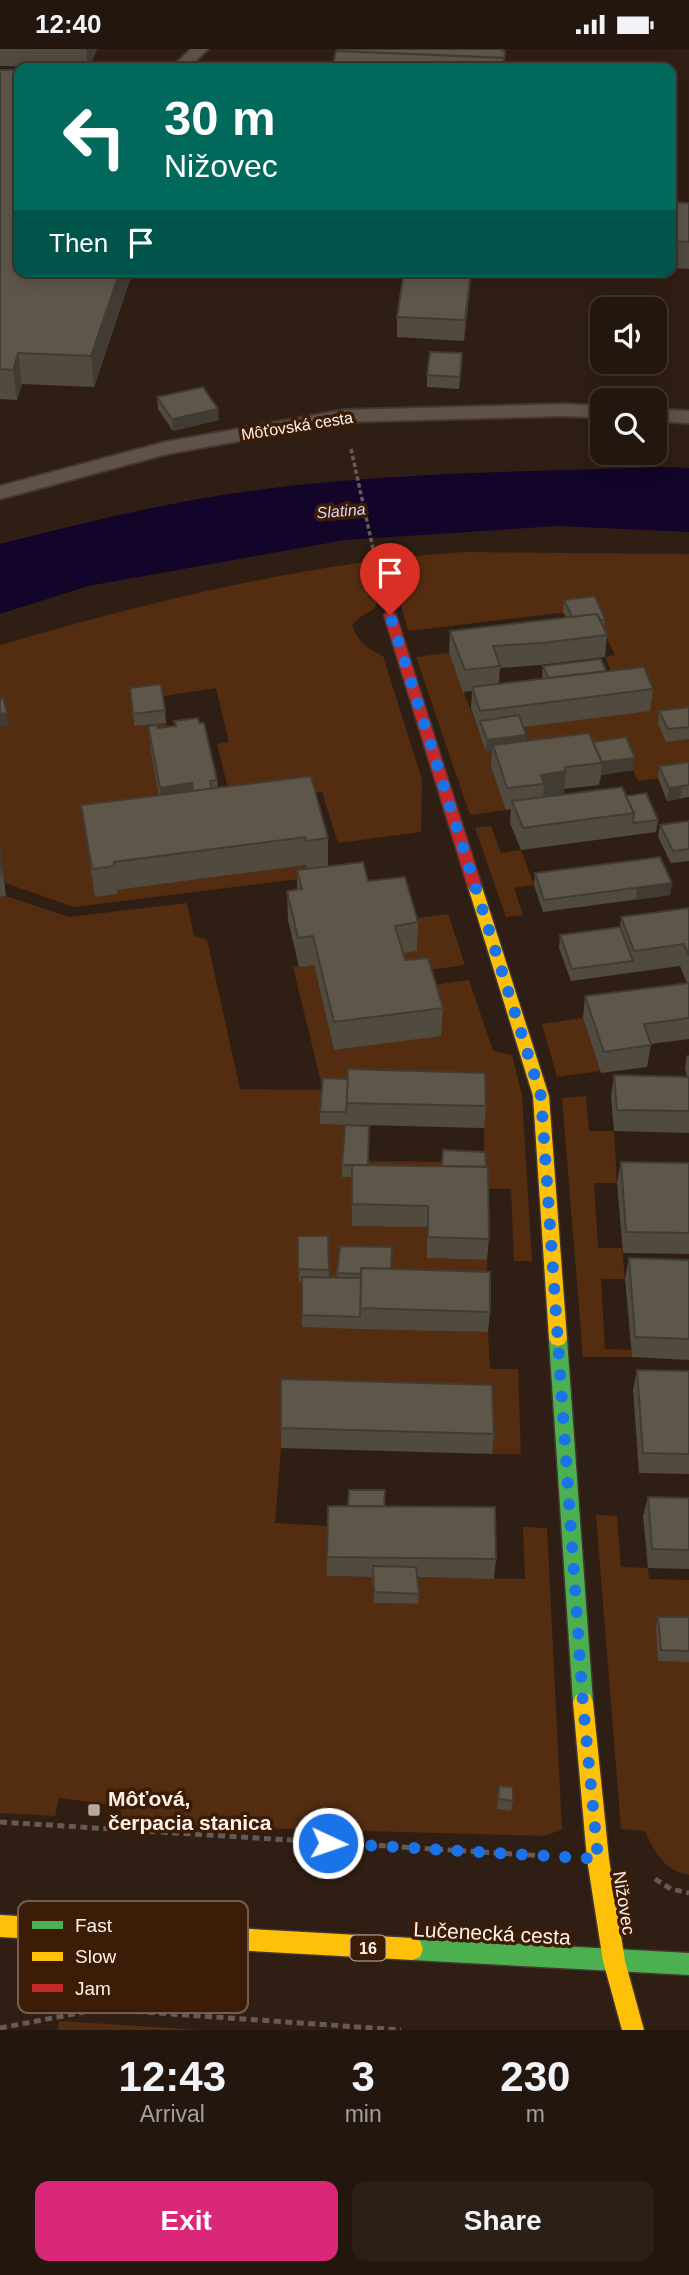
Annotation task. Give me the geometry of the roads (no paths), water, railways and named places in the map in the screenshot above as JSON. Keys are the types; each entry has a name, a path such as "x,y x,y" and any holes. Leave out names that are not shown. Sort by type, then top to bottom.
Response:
{"street":[{"name":"Nižovec","path":"390,615 541,1096 583,1704 598,1859 614,1961 633,2030"},
{"name":"Lučenecká cesta","path":"0,1926 18,1927"},
{"name":"Lučenecká cesta","path":"248,1940 689,1965"}],"lane":[{"path":"184,63 200,49"},
{"name":"Môťovská cesta","path":"0,493 164,448 344,416 590,411"},
{"path":"667,416 689,417"}],"water":[{"name":"Slatina","path":"689,468 689,532 558,526 345,540 88,586 0,614 0,544 131,512 198,499 314,483 463,473"}],"place":[{"name":"Môťová, čerpacia stanica","path":"94,1810"}]}
